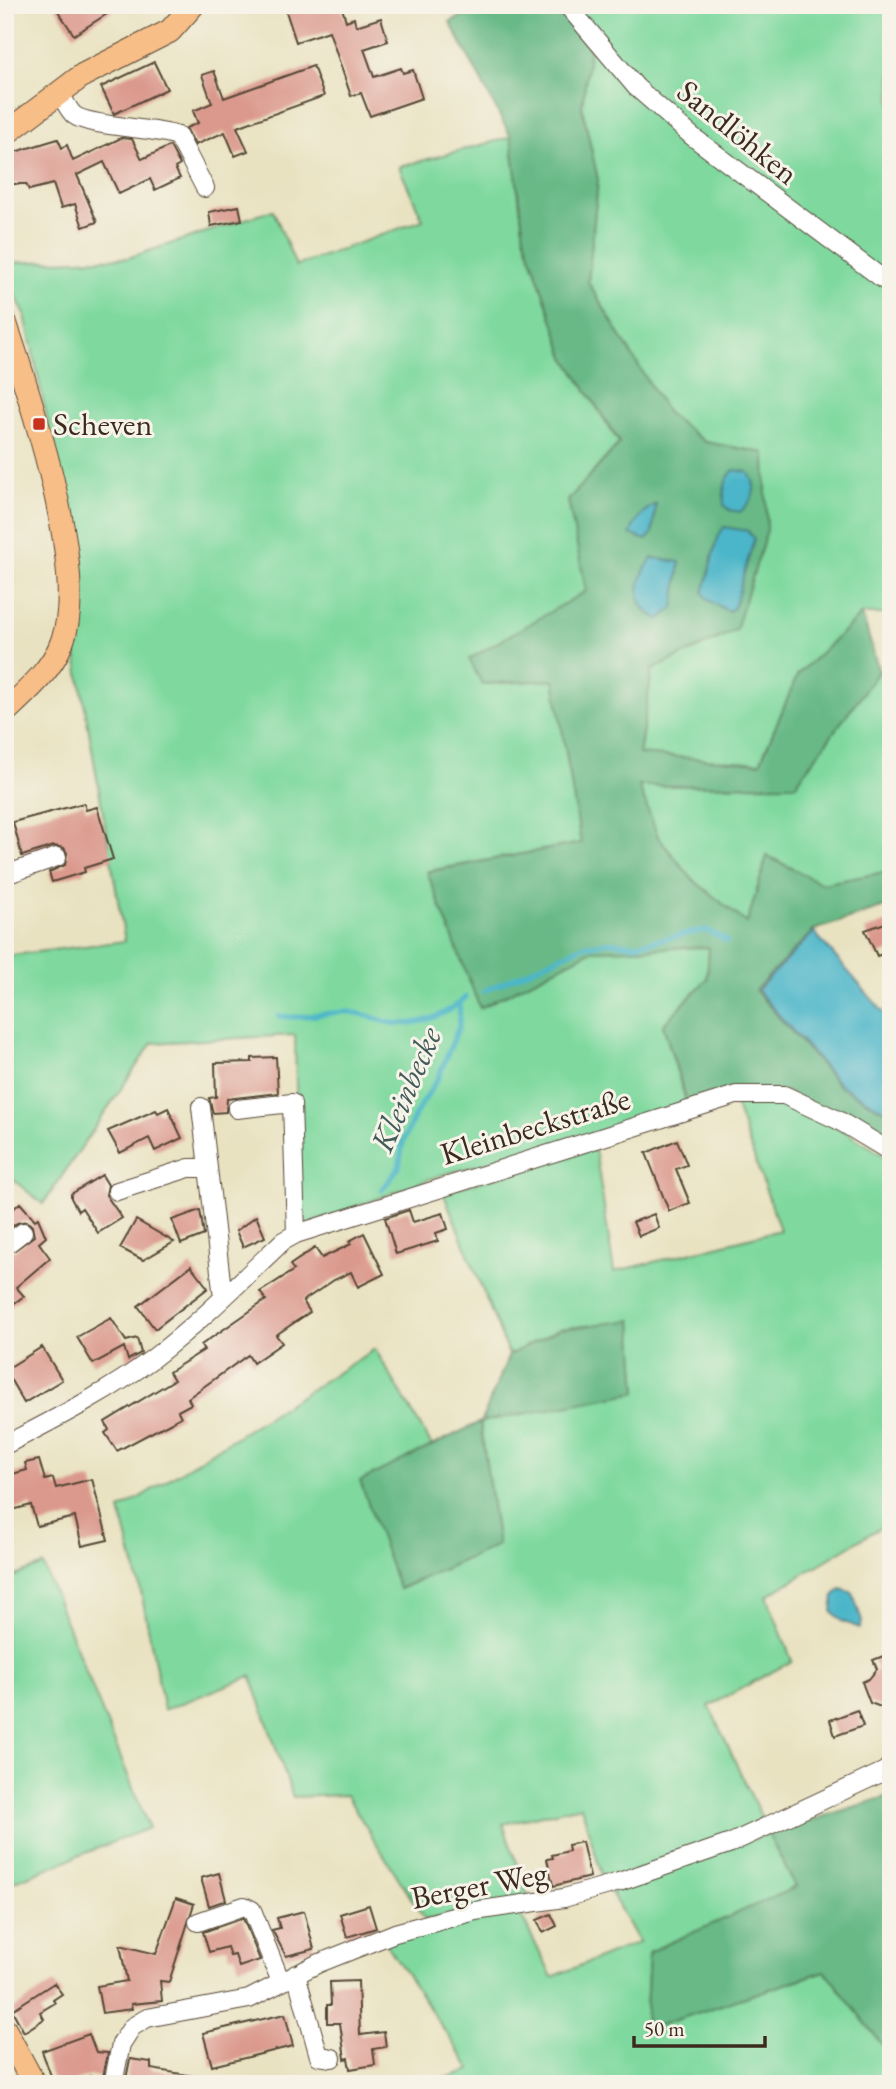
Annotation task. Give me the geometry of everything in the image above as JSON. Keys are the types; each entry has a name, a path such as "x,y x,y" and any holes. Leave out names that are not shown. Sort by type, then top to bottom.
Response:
{"main road":[{"path":"5,134 59,91 104,64 170,31 193,5"},
{"path":"5,322 44,445 69,590 62,642 34,683 5,712"},
{"path":"5,2030 34,2084"}],"street":[{"name":"Sandlöhken","path":"567,5 636,87 693,137 891,285"},
{"path":"59,91 73,114 92,122 163,130 177,136 205,188"},
{"path":"5,694 34,683"},
{"path":"5,874 57,857"},
{"name":"Kleinbeckstraße","path":"5,1445 87,1402 151,1360 223,1298 283,1241 296,1234 736,1095 784,1095 838,1120 891,1152"},
{"path":"237,1109 292,1103 296,1234"},
{"path":"201,1107 223,1298"},
{"path":"117,1191 189,1168 208,1168"},
{"path":"5,1246 23,1232"},
{"name":"Berger Weg","path":"113,2084 121,2044 132,2027 147,2018 242,2001 395,1933 475,1911 564,1898 731,1843 809,1810 885,1771 891,1765"},
{"path":"198,1922 244,1906 252,1910 289,1978 319,2056 332,2057"}],"green space":[{"path":"484,5 562,5 591,39 582,107 598,180 588,282 667,413 705,442 765,453 767,530 736,630 652,670 639,754 760,763 798,674 862,614 879,671 795,785 639,786 658,837 692,879 747,923 767,856 822,884 891,871 891,905 814,930 755,990 839,1086 891,1115 891,1143 784,1091 687,1102 663,1025 707,979 709,947 592,950 480,1008 427,872 581,843 554,680 482,684 469,659 586,591 568,500 620,443 565,357 524,236 511,137 450,22"},
{"path":"572,5 891,5 891,614 862,614 798,674 760,763 639,755 652,670 736,630 765,453 705,442 667,413 588,282 598,180 582,107 592,29"},
{"path":"511,137 524,236 565,357 619,443 568,500 587,591 482,684 554,680 581,843 428,871 480,1008 592,950 709,947 707,979 663,1025 686,1102 592,1134 438,1176 299,1228 295,1035 152,1043 43,1204 5,1173 5,956 125,941 73,638 54,451 25,315 5,273 5,263 128,258 273,210 296,266 423,220 399,167"},
{"path":"891,669 891,871 822,884 768,856 747,924 692,879 658,837 639,786 795,785 879,671"},
{"path":"784,1101 844,1131 891,1160 891,1521 767,1596 792,1661 709,1706 765,1825 604,1882 581,1806 503,1824 530,1901 425,1920 346,1795 293,1797 251,1676 164,1710 142,1596 120,1510 375,1349 432,1446 400,1589 498,1545 480,1422 637,1392 632,1321 560,1329 509,1355 443,1192 595,1149 614,1272 780,1230 735,1104"},
{"path":"632,1320 637,1392 481,1422 509,1355 560,1329"},
{"path":"480,1422 498,1545 399,1589 360,1481"},
{"path":"43,1565 149,1828 5,1885 5,1580"},
{"path":"891,1795 891,2056 825,1971 645,2030 649,1952 796,1887 768,1834"},
{"path":"768,1834 796,1888 649,1952 645,2030 825,1971 891,2056 886,2084 426,2084 471,2070 384,1940 433,1925 519,1911 552,1977 639,1942 609,1889"}],"water":[{"path":"734,470 748,472 754,488 752,498 740,512 729,510 724,505 725,486"},
{"path":"656,504 652,534 646,540 630,534 640,516"},
{"path":"724,527 748,531 754,539 734,608 728,611 708,600 703,592 716,542"},
{"path":"652,558 680,562 674,607 660,619 650,614 640,600 640,584"},
{"path":"814,932 891,1021 891,1114 840,1085 757,990"},
{"path":"841,1589 853,1593 862,1622 860,1628 841,1621 832,1611 834,1596"}],"building":[{"path":"54,5 121,5 74,35"},
{"path":"284,5 341,5 346,21 354,18 356,26 381,18 388,41 364,49 374,77 401,68 403,73 413,70 422,98 370,116 361,93 351,96 329,31 296,42"},
{"path":"154,62 167,89 114,114 101,87"},
{"path":"313,66 324,96 237,127 248,151 235,156 225,132 195,145 186,128 198,123 193,111 212,103 202,75 214,71 224,98"},
{"path":"121,138 132,139 142,159 170,146 180,165 175,168 180,178 155,190 150,179 119,194 104,162 77,175 97,222 83,227 75,204 61,208 53,184 29,190 26,184 5,184 5,155 58,139 62,148 67,145 73,161"},
{"path":"239,206 242,220 211,226 209,212"},
{"path":"84,803 86,810 97,807 113,859 84,868 85,872 52,882 49,872 65,865 67,853 64,848 54,846 22,856 13,822"},
{"path":"891,921 891,951 877,956 865,930"},
{"path":"276,1057 278,1093 227,1099 226,1112 213,1113 209,1098 216,1097 215,1063 252,1062 252,1058"},
{"path":"168,1108 182,1138 155,1151 149,1138 120,1153 108,1131 156,1110 158,1113"},
{"path":"677,1140 687,1165 676,1169 690,1203 669,1211 646,1153"},
{"path":"102,1175 108,1185 106,1195 122,1218 98,1233 82,1208 78,1211 71,1194"},
{"path":"20,1203 35,1220 38,1218 46,1237 39,1243 50,1258 16,1287 24,1296 5,1310 5,1257 34,1236 32,1226 27,1221 17,1223 5,1231 5,1216"},
{"path":"200,1210 204,1235 181,1244 172,1220"},
{"path":"409,1210 413,1222 443,1213 448,1229 436,1233 438,1241 396,1254 385,1218"},
{"path":"654,1214 659,1228 639,1236 633,1222"},
{"path":"256,1216 265,1237 243,1247 236,1231"},
{"path":"136,1220 174,1242 143,1260 120,1248"},
{"path":"364,1233 384,1274 358,1287 351,1272 334,1280 303,1301 310,1312 276,1335 282,1343 253,1363 248,1355 188,1398 191,1404 178,1411 181,1417 117,1451 105,1433 109,1430 105,1422 174,1380 169,1372 204,1350 201,1345 266,1300 260,1292 294,1270 290,1265 315,1248 322,1258 351,1244 349,1241"},
{"path":"191,1266 208,1288 155,1329 138,1306"},
{"path":"111,1318 126,1341 137,1338 141,1353 128,1360 124,1347 93,1364 77,1337"},
{"path":"42,1347 62,1380 24,1403 5,1370"},
{"path":"39,1460 45,1480 53,1478 56,1488 92,1479 108,1540 82,1546 75,1517 37,1526 31,1505 5,1512 5,1476 27,1470 25,1463"},
{"path":"891,1653 891,1706 881,1707 870,1703 862,1682 869,1679 877,1669 873,1660"},
{"path":"857,1710 863,1726 835,1736 830,1720"},
{"path":"582,1842 590,1877 553,1886 547,1859 569,1851 568,1845"},
{"path":"219,1873 226,1900 209,1906 201,1878"},
{"path":"176,1898 194,1904 169,1982 160,1981 162,2001 131,2004 132,2009 102,2013 97,1986 127,1981 120,1945 156,1954"},
{"path":"369,1905 376,1928 347,1937 340,1914"},
{"path":"304,1911 314,1949 286,1956 272,1930 280,1928 277,1918"},
{"path":"551,1914 557,1926 543,1933 537,1920"},
{"path":"243,1918 260,1960 239,1967 235,1955 230,1956 227,1947 209,1952 203,1932"},
{"path":"358,1981 360,2035 384,2032 386,2047 373,2049 375,2065 350,2069 348,2058 345,2059 340,2023 327,2023 327,2005 331,2005 330,1982"},
{"path":"54,1983 62,1994 53,2000 55,2003 40,2012 44,2019 24,2032 12,2010"},
{"path":"285,2014 293,2046 212,2066 203,2033"},
{"path":"89,2034 96,2052 108,2053 103,2077 90,2076 68,2084 54,2084 42,2051"},
{"path":"130,2059 151,2062 151,2069 194,2076 193,2084 125,2084"}],"waterway":[{"name":"Kleinbecke","path":"484,991 583,946 610,942 634,945 706,930 727,941"},
{"name":"Kleinbecke","path":"279,1016 349,1012 392,1023 412,1023 442,1014 466,997"},
{"name":"Kleinbecke","path":"382,1190 399,1167 403,1142 415,1115 438,1078 459,1026 460,1003"}],"place":[{"name":"Scheven","path":"39,424"}]}
